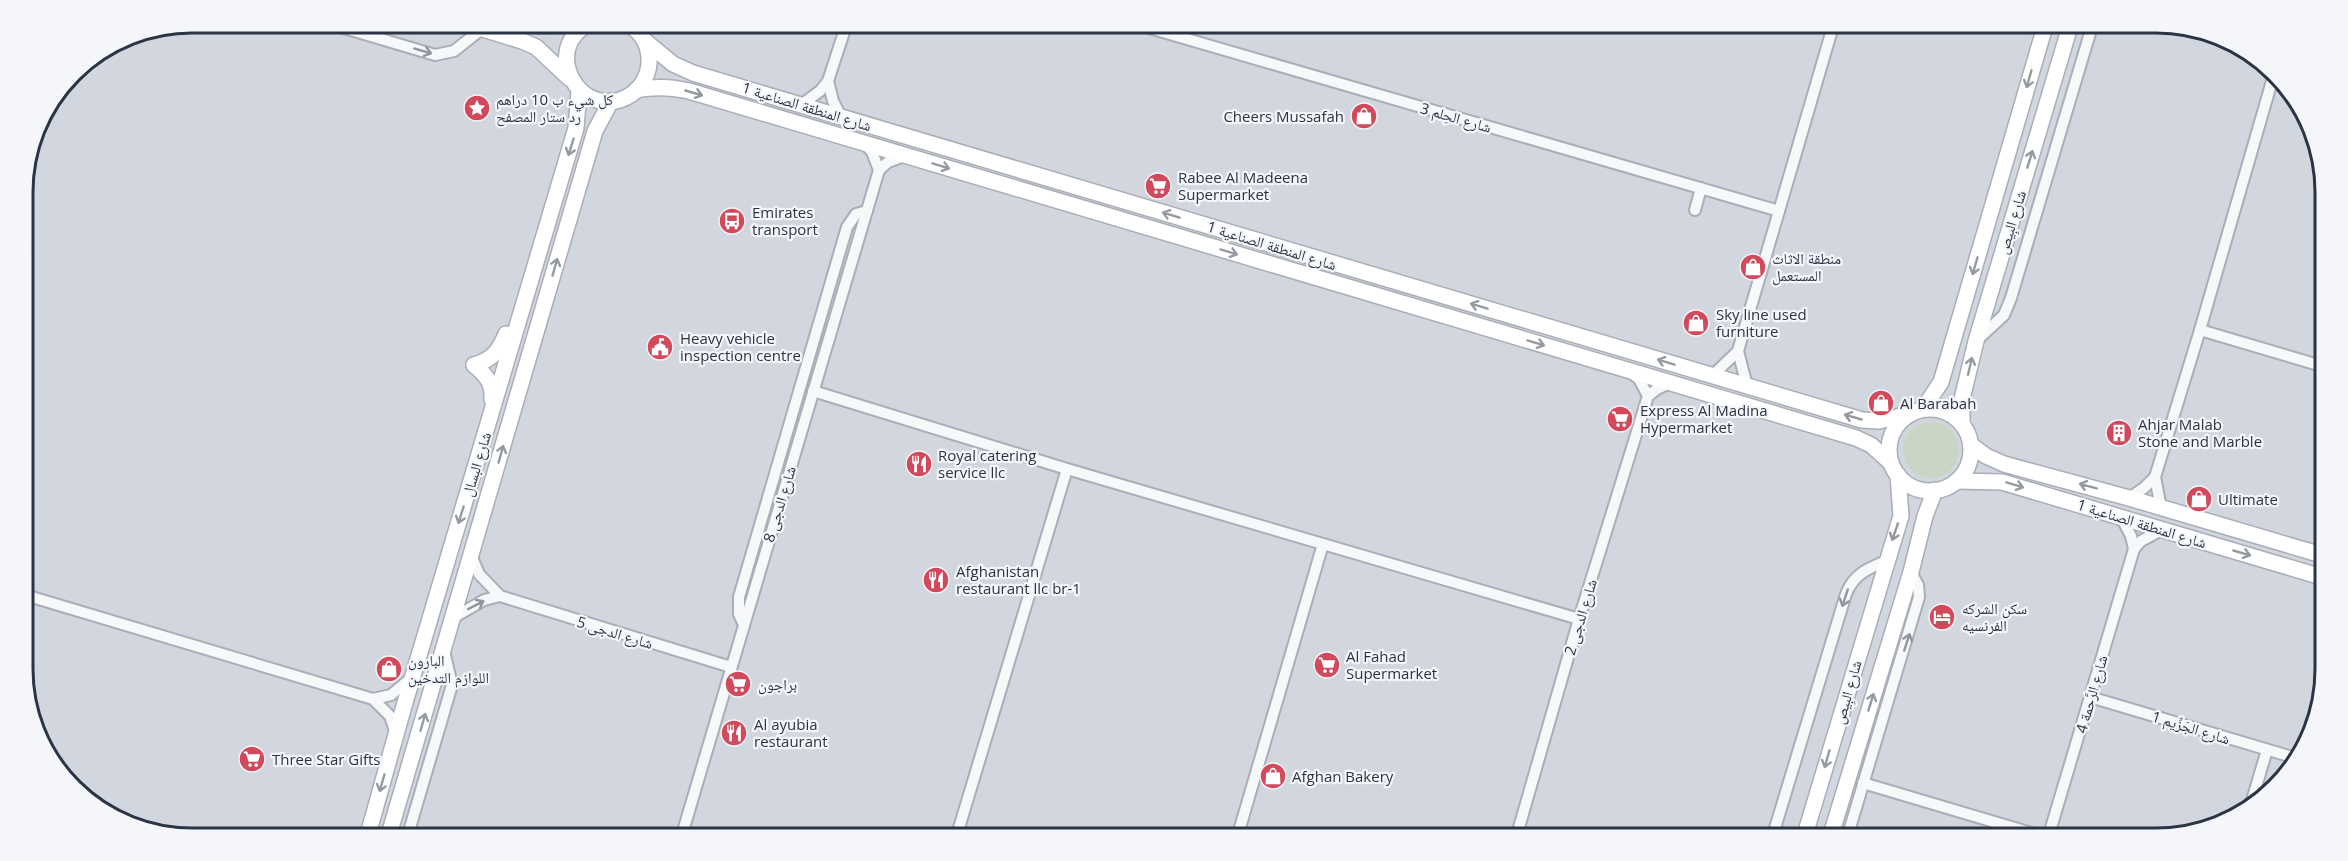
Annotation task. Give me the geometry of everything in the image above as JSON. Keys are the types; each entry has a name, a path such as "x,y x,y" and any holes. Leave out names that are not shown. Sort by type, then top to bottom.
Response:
{"street":[{"path":"363,33 435,55 454,51 477,33"},
{"path":"498,33 536,47 588,97 611,101"},
{"name":"شارع البسال","path":"370,828 576,128 575,85 567,69 568,47 572,38 578,33"},
{"path":"636,90 648,72 650,61 637,33"},
{"name":"شارع المنطقة الصناعية 1","path":"639,33 673,64 693,73 1747,386 1862,420 1880,421 1917,412"},
{"path":"801,105 820,91 828,81 843,33"},
{"name":"شارع الحِلم 3","path":"1170,33 1779,211"},
{"path":"1747,386 1738,351 1831,33"},
{"name":"شارع البِيص","path":"1917,412 1941,382 2043,33"},
{"name":"شارع البِيص","path":"1962,424 1962,399 1976,341 2068,33"},
{"path":"1976,341 2004,315 2011,298 2090,33"},
{"path":"828,81 833,101 841,117"},
{"path":"2161,508 2155,477 2271,83"},
{"name":"شارع المنطقة الصناعية 1","path":"611,101 625,98 636,90 653,87 670,87 688,91 1856,438 1870,445 1895,469"},
{"name":"شارع البسال","path":"391,828 595,131 611,101"},
{"path":"863,143 872,152 879,170 888,162 906,155"},
{"name":"شارع الدجى 8","path":"684,828 879,170"},
{"path":"1695,210 1701,188"},
{"path":"744,625 739,614 739,597 847,227 856,214 867,211"},
{"path":"492,410 493,389 490,381 474,365 484,362 500,349 511,320 523,304"},
{"path":"2200,330 2315,363"},
{"path":"1712,375 1738,351"},
{"path":"1628,370 1639,379 1648,396 1670,383"},
{"path":"813,391 1066,469 1579,620"},
{"name":"شارع الدجى 2","path":"1519,828 1579,620 1648,396"},
{"path":"1938,410 1951,414 1962,424 1971,445 1970,458 1966,471 1957,481 1935,490 1921,490 1908,484 1895,469 1889,449 1892,435 1899,423 1917,412 1938,410"},
{"name":"شارع المنطقة الصناعية 1","path":"1971,445 1986,456 2004,464 2315,553"},
{"path":"959,828 1066,469"},
{"name":"شارع البِيص","path":"1807,828 1901,516 1895,469"},
{"path":"2129,498 2155,477"},
{"name":"شارع المنطقة الصناعية 1","path":"1957,481 2002,482 2315,575"},
{"name":"شارع البِيص","path":"1833,828 1911,572 1925,516 1935,490"},
{"path":"2121,517 2131,536 2133,549"},
{"path":"2133,549 2141,541 2161,530"},
{"path":"1240,828 1323,544"},
{"name":"شارع الرَّحمة 4","path":"2051,828 2133,549"},
{"name":"شارع الدجى 5","path":"471,555 479,574 500,596 731,667"},
{"path":"1775,828 1850,582 1859,573 1886,561"},
{"path":"1850,828 1919,597 1918,585 1911,572"},
{"path":"453,618 484,600 500,596"},
{"path":"33,597 374,699 391,695 413,676"},
{"path":"410,828 452,685 444,651"},
{"name":"شارع الجَزِّيم 1","path":"2090,697 2289,756"},
{"path":"374,699 390,716 396,734"},
{"path":"2254,794 2267,750"},
{"path":"1863,783 2014,828"}],"shaded area":[{"path":"182,33 2166,33 2207,41 2236,54 2253,66 2282,95 2303,131 2314,171 2315,669 2314,690 2307,720 2299,739 2282,766 2253,795 2217,816 2197,823 2166,828 192,828 171,827 141,820 104,801 72,774 49,739 36,700 33,679 33,182 41,141 54,112 87,72 131,45 161,36"}],"green space":[{"path":"1925,422 1937,422 1947,426 1955,434 1959,450 1955,466 1947,474 1937,478 1925,478 1915,474 1907,466 1903,456 1903,444 1907,434 1915,426"}],"place":[{"name":"كل شيء ب 10 دراهم رد ستار المصفح","path":"477,108"},
{"name":"Cheers Mussafah","path":"1364,116"},
{"name":"Rabee Al Madeena Supermarket","path":"1158,186"},
{"name":"Emirates transport","path":"732,221"},
{"name":"منطقة الاثاث المستعمل","path":"1753,267"},
{"name":"Sky line used furniture","path":"1696,323"},
{"name":"Heavy vehicle inspection centre","path":"660,347"},
{"name":"Al Barabah","path":"1881,403"},
{"name":"Express Al Madina Hypermarket","path":"1620,419"},
{"name":"Ahjar Malab Stone and Marble","path":"2119,433"},
{"name":"Royal catering service llc","path":"919,464"},
{"name":"Ultimate","path":"2199,499"},
{"name":"Afghanistan restaurant llc br-1","path":"936,580"},
{"name":"سكن الشركه الفرنسيه","path":"1942,617"},
{"name":"Al Fahad Supermarket","path":"1327,665"},
{"name":"البارون اللوازم التدخين","path":"389,669"},
{"name":"براجون","path":"738,684"},
{"name":"Al ayubia restaurant","path":"734,733"},
{"name":"Three Star Gifts","path":"252,759"},
{"name":"Afghan Bakery","path":"1273,776"}]}
